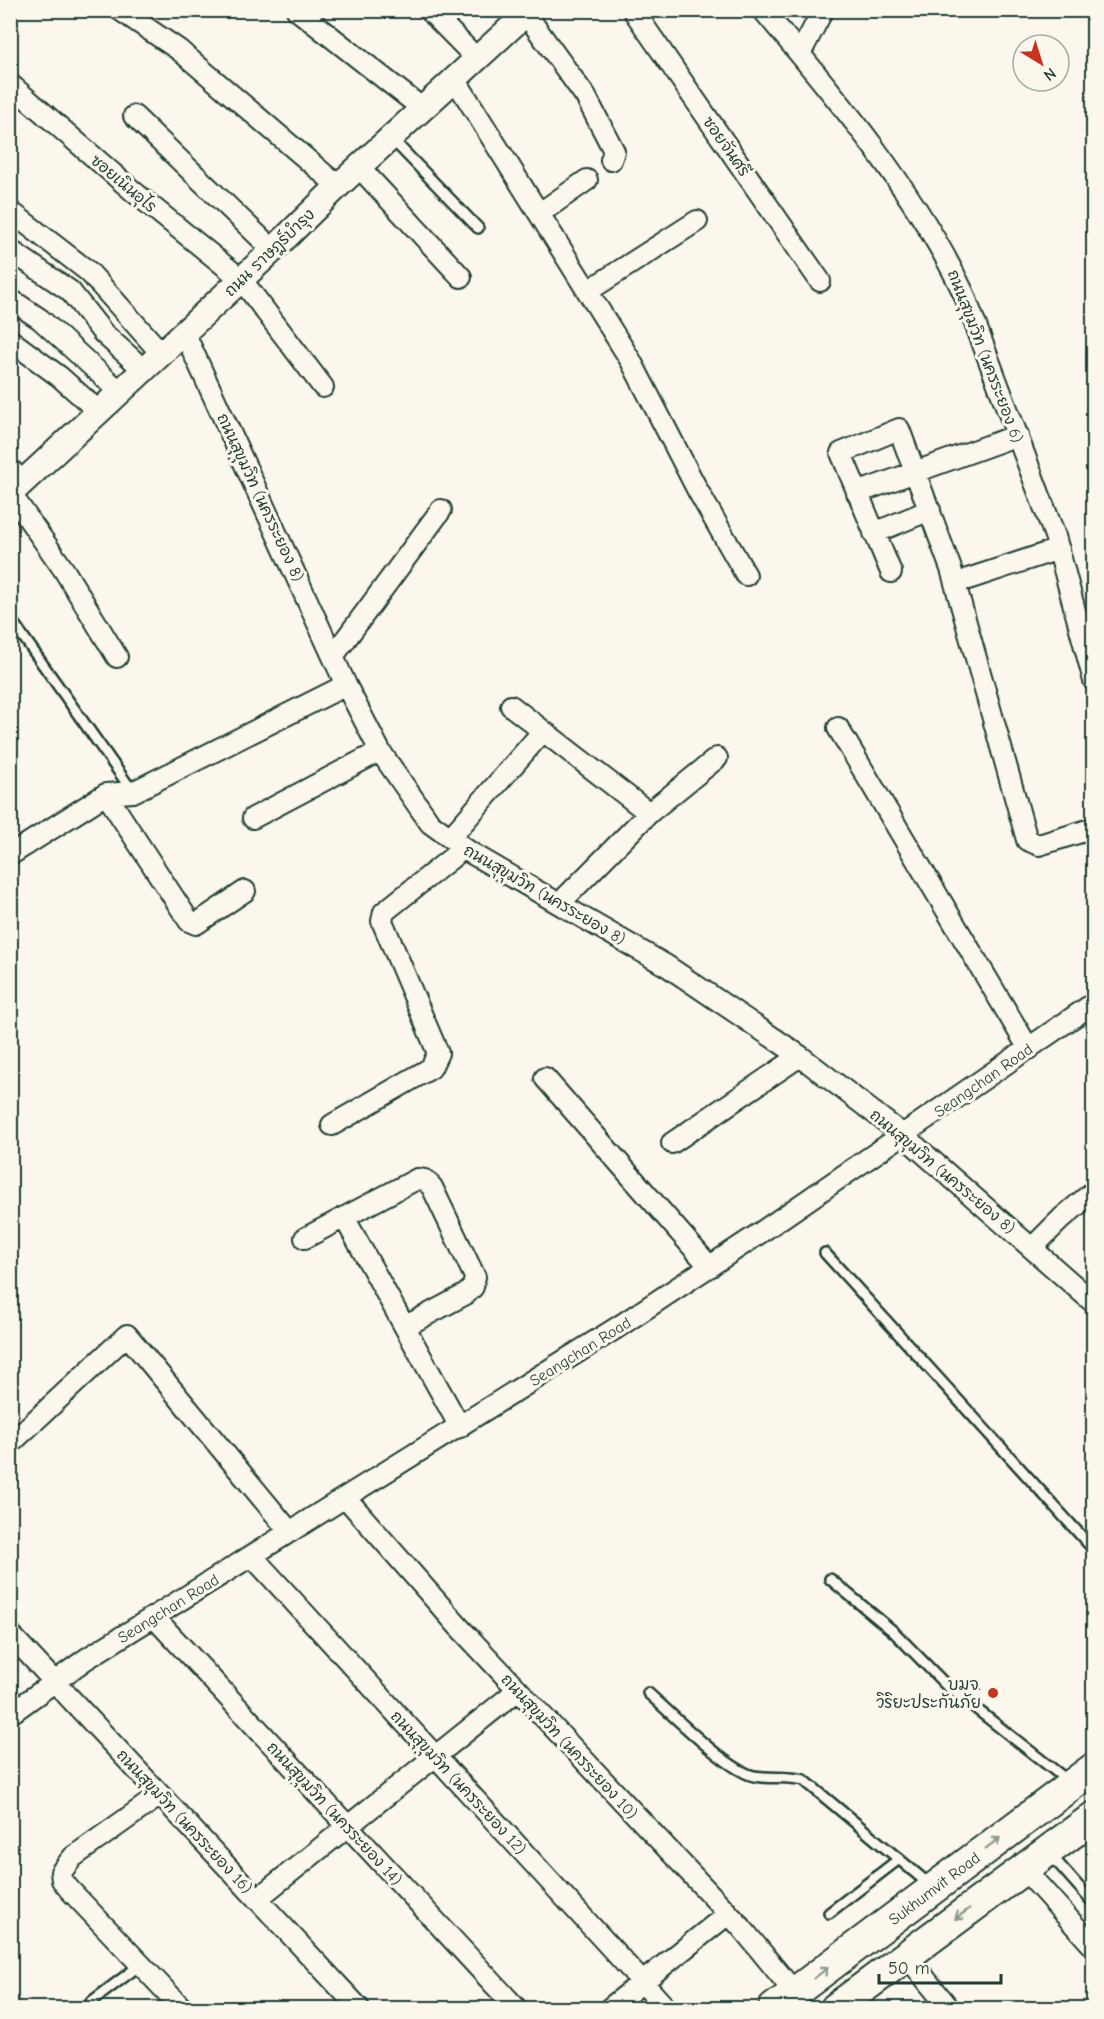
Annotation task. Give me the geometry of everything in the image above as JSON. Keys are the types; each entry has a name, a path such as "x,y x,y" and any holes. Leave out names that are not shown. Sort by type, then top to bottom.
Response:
{"main road":[{"name":"Sukhumvit Road","path":"785,2001 1083,1776"},
{"path":"836,2008 1094,1817"}],"street":[{"path":"120,10 179,50 338,186"},
{"path":"297,10 423,109"},
{"path":"429,10 477,59"},
{"name":"ซอยจันศรี","path":"633,10 820,281"},
{"name":"ถนนสุขุมวิท (นครระยอง 6)","path":"763,10 881,159 935,237 964,294 1059,549 1094,681"},
{"path":"800,54 823,10"},
{"path":"528,12 586,97 614,151 611,159"},
{"name":"ถนน ราษฎร์บำรุง","path":"14,485 184,332 358,167 528,12"},
{"path":"455,79 631,361 698,491 746,575"},
{"name":"ซอยเนินอุไร","path":"10,84 107,169 241,279 323,387"},
{"path":"134,116 273,250"},
{"path":"358,167 461,277"},
{"path":"540,213 587,180"},
{"path":"10,211 89,272 160,353"},
{"path":"588,291 697,221"},
{"path":"10,250 70,291 103,333 142,369"},
{"path":"10,299 40,319 69,348 119,391"},
{"name":"ถนนสุขุมวิท (นครระยอง 8)","path":"184,332 346,684 380,751 416,806 430,822 457,843 668,966 800,1056 903,1135 1094,1303"},
{"path":"10,340 60,377 98,411"},
{"path":"891,572 841,453 898,429 955,581 1027,840 1039,846 1094,828"},
{"path":"857,493 1018,435"},
{"path":"14,485 117,657"},
{"path":"334,656 441,510"},
{"path":"874,533 930,510"},
{"path":"968,579 1059,549"},
{"path":"10,855 106,794 133,792 346,684"},
{"path":"511,706 649,813"},
{"path":"838,728 1029,1049"},
{"path":"332,1125 431,1068 436,1061 438,1053 382,921 384,912 457,843 543,731"},
{"path":"253,818 380,751"},
{"path":"560,903 649,813 717,758"},
{"path":"106,794 189,921 196,924 245,891"},
{"name":"Seangchan Road","path":"10,1714 56,1683 86,1659 460,1427 710,1267 1094,1003"},
{"path":"672,1143 800,1056"},
{"path":"545,1078 710,1267"},
{"path":"304,1238 417,1179 426,1180 475,1277 473,1287 466,1294 406,1326"},
{"path":"1032,1248 1094,1191"},
{"path":"344,1217 460,1427"},
{"path":"10,1444 127,1335 290,1532"},
{"name":"ถนนสุขุมวิท (นครระยอง 10)","path":"346,1498 518,1690 728,1914 785,2001"},
{"name":"ถนนสุขุมวิท (นครระยอง 12)","path":"252,1556 666,2008"},
{"name":"ถนนสุขุมวิท (นครระยอง 14)","path":"154,1617 516,2008"},
{"name":"ถนนสุขุมวิท (นครระยอง 16)","path":"10,1635 359,2008"},
{"path":"257,1899 518,1690"},
{"path":"159,1795 73,1857 61,1872 62,1880 69,1889 182,2008"},
{"path":"1024,1869 1094,1947"},
{"path":"610,2008 728,1914"},
{"path":"906,1955 950,2008"}],"lane":[{"path":"391,138 478,228"},
{"path":"10,618 133,792"},
{"path":"825,1253 1094,1550"},
{"path":"830,1579 894,1632 946,1685 1083,1776"},
{"path":"648,1693 735,1768 753,1776 788,1776 804,1780 934,1888"},
{"path":"1048,1851 1094,1904"},
{"path":"829,1913 899,1859"},
{"path":"91,2002 140,1965"}],"place":[{"name":"บมจ. วิริยะประกันภัย","path":"993,1693"}]}
